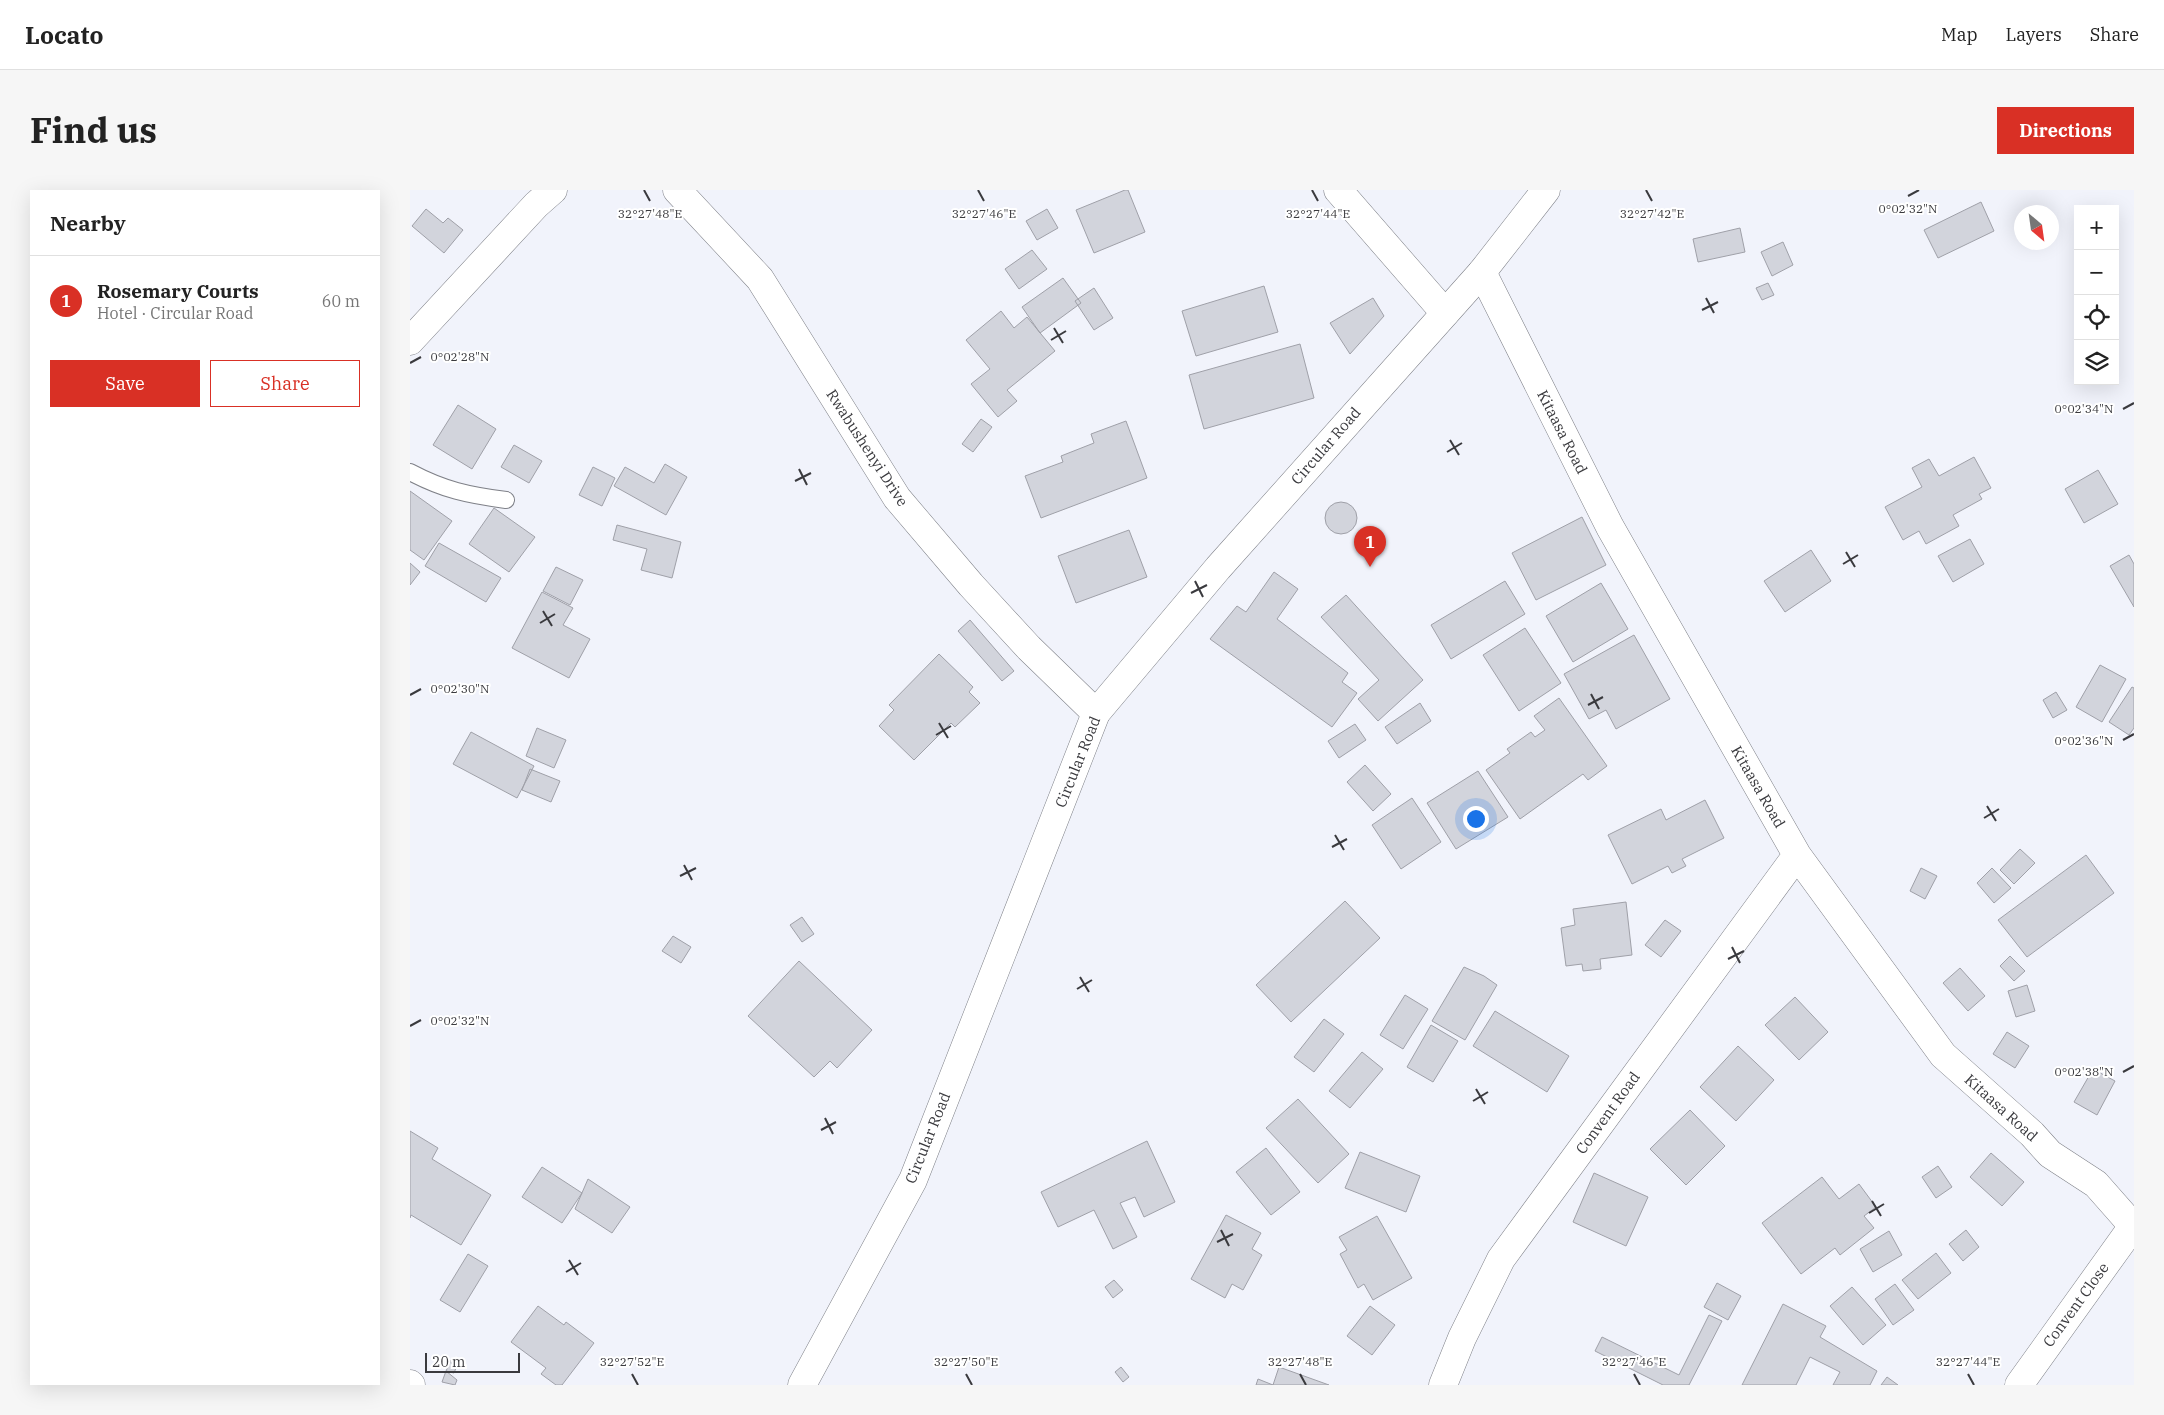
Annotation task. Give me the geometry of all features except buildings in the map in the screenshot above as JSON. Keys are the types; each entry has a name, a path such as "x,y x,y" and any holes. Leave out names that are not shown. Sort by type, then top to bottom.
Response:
{"street":[{"path":"410,341 536,205 553,190"},
{"name":"Rwabushenyi Drive","path":"677,190 760,279 897,498 971,585 1029,648 1096,713"},
{"path":"1338,190 1445,313"},
{"name":"Circular Road","path":"802,1385 913,1180 1096,713 1225,561 1482,272 1546,190"},
{"name":"Kitaasa Road","path":"1482,272 1610,527 1796,855 1943,1055 2032,1134 2050,1154 2096,1184 2133,1225"},
{"name":"Convent Road","path":"1443,1385 1462,1338 1500,1259 1796,855"},
{"name":"Convent Close","path":"2019,1385 2133,1225"}],"lane":[{"path":"410,472 433,484 466,495 506,500"}],"place":[{"name":"Rosemary Courts","path":"1370,567"}]}
